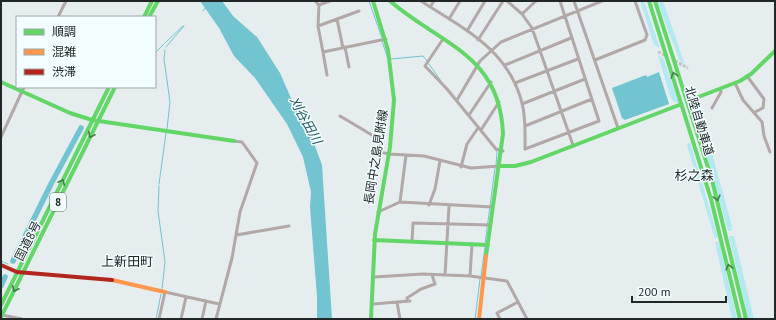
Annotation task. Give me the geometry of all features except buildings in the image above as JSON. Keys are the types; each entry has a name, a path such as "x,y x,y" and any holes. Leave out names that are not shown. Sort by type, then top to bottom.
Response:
{"main road":[{"path":"144,16 152,1"},
{"path":"150,16 158,1"},
{"name":"長岡中之島見附線","path":"371,319 374,278 374,240 393,126 394,89 386,39 373,1"},
{"path":"391,1 478,65 491,82 499,102 505,129 503,150 492,207 478,319"},
{"name":"北陸自動車道","path":"649,1 693,135 719,228 740,319"},
{"name":"北陸自動車道","path":"655,1 712,180 746,319"},
{"path":"693,99 720,89 747,76 775,51"},
{"path":"1,82 16,87"},
{"name":"国道8号","path":"1,305 108,88"},
{"name":"国道8号","path":"2,316 114,88"},
{"path":"24,89 70,113 92,120 234,141"},
{"path":"501,166 515,166 531,162 680,105"},
{"path":"374,240 488,245"},
{"path":"1,265 17,272 110,280 165,292"}],"street":[{"path":"58,16 66,1"},
{"path":"315,1 319,5 318,26 324,52 327,75"},
{"path":"319,5 330,1"},
{"path":"421,1 492,49 505,65 515,83 522,104 525,126 525,149 600,121 578,59 560,1"},
{"path":"430,7 434,1"},
{"path":"449,19 460,1"},
{"path":"467,31 485,1"},
{"path":"478,40 504,1"},
{"path":"522,14 536,1"},
{"path":"574,1 618,128"},
{"path":"457,100 478,65 492,49 508,38 602,1"},
{"path":"595,60 645,40 647,35 635,1"},
{"path":"510,2 522,14 532,28 541,50 573,145"},
{"path":"318,26 359,11"},
{"path":"337,19 349,67"},
{"path":"505,65 571,38"},
{"path":"324,52 386,39"},
{"path":"443,39 425,66 457,100 496,149 503,150"},
{"path":"515,83 578,59"},
{"path":"747,76 764,99 763,108 755,112"},
{"path":"522,104 585,79"},
{"path":"469,115 491,82"},
{"path":"735,82 743,100 755,112 762,122 764,136 770,152"},
{"path":"1,137 24,89"},
{"path":"712,108 721,92 720,89"},
{"path":"525,126 592,99"},
{"path":"461,167 467,144 480,129 499,102"},
{"path":"340,116 371,134 380,142 379,151 389,154 424,156 461,167 476,168 501,166"},
{"path":"216,319 240,212 257,163 242,142 234,141"},
{"path":"400,202 406,155"},
{"path":"429,205 435,189 440,161"},
{"path":"378,212 400,202 429,205 492,207"},
{"path":"445,275 449,206"},
{"path":"412,242 413,223 490,225"},
{"path":"236,235 289,226"},
{"path":"470,276 472,244"},
{"path":"373,304 408,301 407,298 421,289 434,286 435,284 432,275"},
{"path":"374,278 445,275 470,276 507,281 527,319"},
{"path":"159,319 165,292 219,304"},
{"path":"181,319 186,297"},
{"path":"202,319 206,301"},
{"path":"397,302 400,319"},
{"path":"500,319 497,313 518,302"},
{"path":"2,316 22,319"}],"shaded area":[{"path":"200,1 222,1 233,16 257,37 280,73 301,121 312,138 322,165 332,319 317,319 317,297 310,207 311,192 303,157 287,124 255,78 234,56 219,28"},
{"path":"640,1 644,1 660,48 654,45"},
{"path":"657,1 663,1 684,62 683,64 679,59"},
{"path":"658,55 663,58 679,103 674,102 670,96"},
{"path":"659,72 669,104 625,120 622,118 612,88 646,75 647,77"},
{"path":"698,102 706,129 700,133 691,103"},
{"path":"707,135 732,226 732,230 730,231 728,231 701,136"},
{"path":"690,142 718,237 715,239 687,145"},
{"path":"729,236 734,236 754,319 748,319"},
{"path":"715,242 719,242 737,319 732,319"}],"waterway":[{"path":"369,1 382,38"},
{"path":"165,43 183,26"},
{"path":"166,47 184,26"},
{"path":"382,41 388,59"},
{"path":"156,52 164,44"},
{"path":"165,50 164,59 170,102 167,129"},
{"path":"391,59 423,56 427,61"},
{"path":"429,64 441,81"},
{"path":"13,261 51,184 81,128"},
{"path":"159,184 166,133"},
{"path":"495,149 497,152 496,165"},
{"path":"485,244 495,168"},
{"path":"159,186 158,211 165,262 162,289"},
{"path":"481,276 485,247"},
{"path":"1,261 8,264"},
{"path":"1,286 5,277"},
{"path":"475,319 480,279"},
{"path":"156,319 161,294"}],"tunnel":[{"path":"658,52 667,56"},
{"path":"675,61 688,68"}],"traffic: fast":[{"path":"144,16 152,1"},
{"path":"150,16 158,1"},
{"path":"371,319 375,234 390,147 394,100 388,50 373,1"},
{"path":"390,1 409,16 447,41 479,68 491,86 499,107 503,134 486,256"},
{"path":"649,1 711,199 740,319"},
{"path":"655,1 712,180 746,319"},
{"path":"693,99 740,81 751,74 775,51"},
{"path":"1,82 70,113 92,120 234,141"},
{"path":"1,305 109,88"},
{"path":"1,317 115,88"},
{"path":"501,166 515,166 531,162 679,105"},
{"path":"374,240 488,245"}],"traffic: slow":[{"path":"479,319 486,256"},
{"path":"112,280 165,292"}],"traffic: jam":[{"path":"1,265 17,272 112,280"}],"district":[{"name":"杉之森","path":"694,175"},
{"name":"上新田町","path":"127,261"}],"water label":[{"name":"刈谷田川","path":"306,120"}]}
